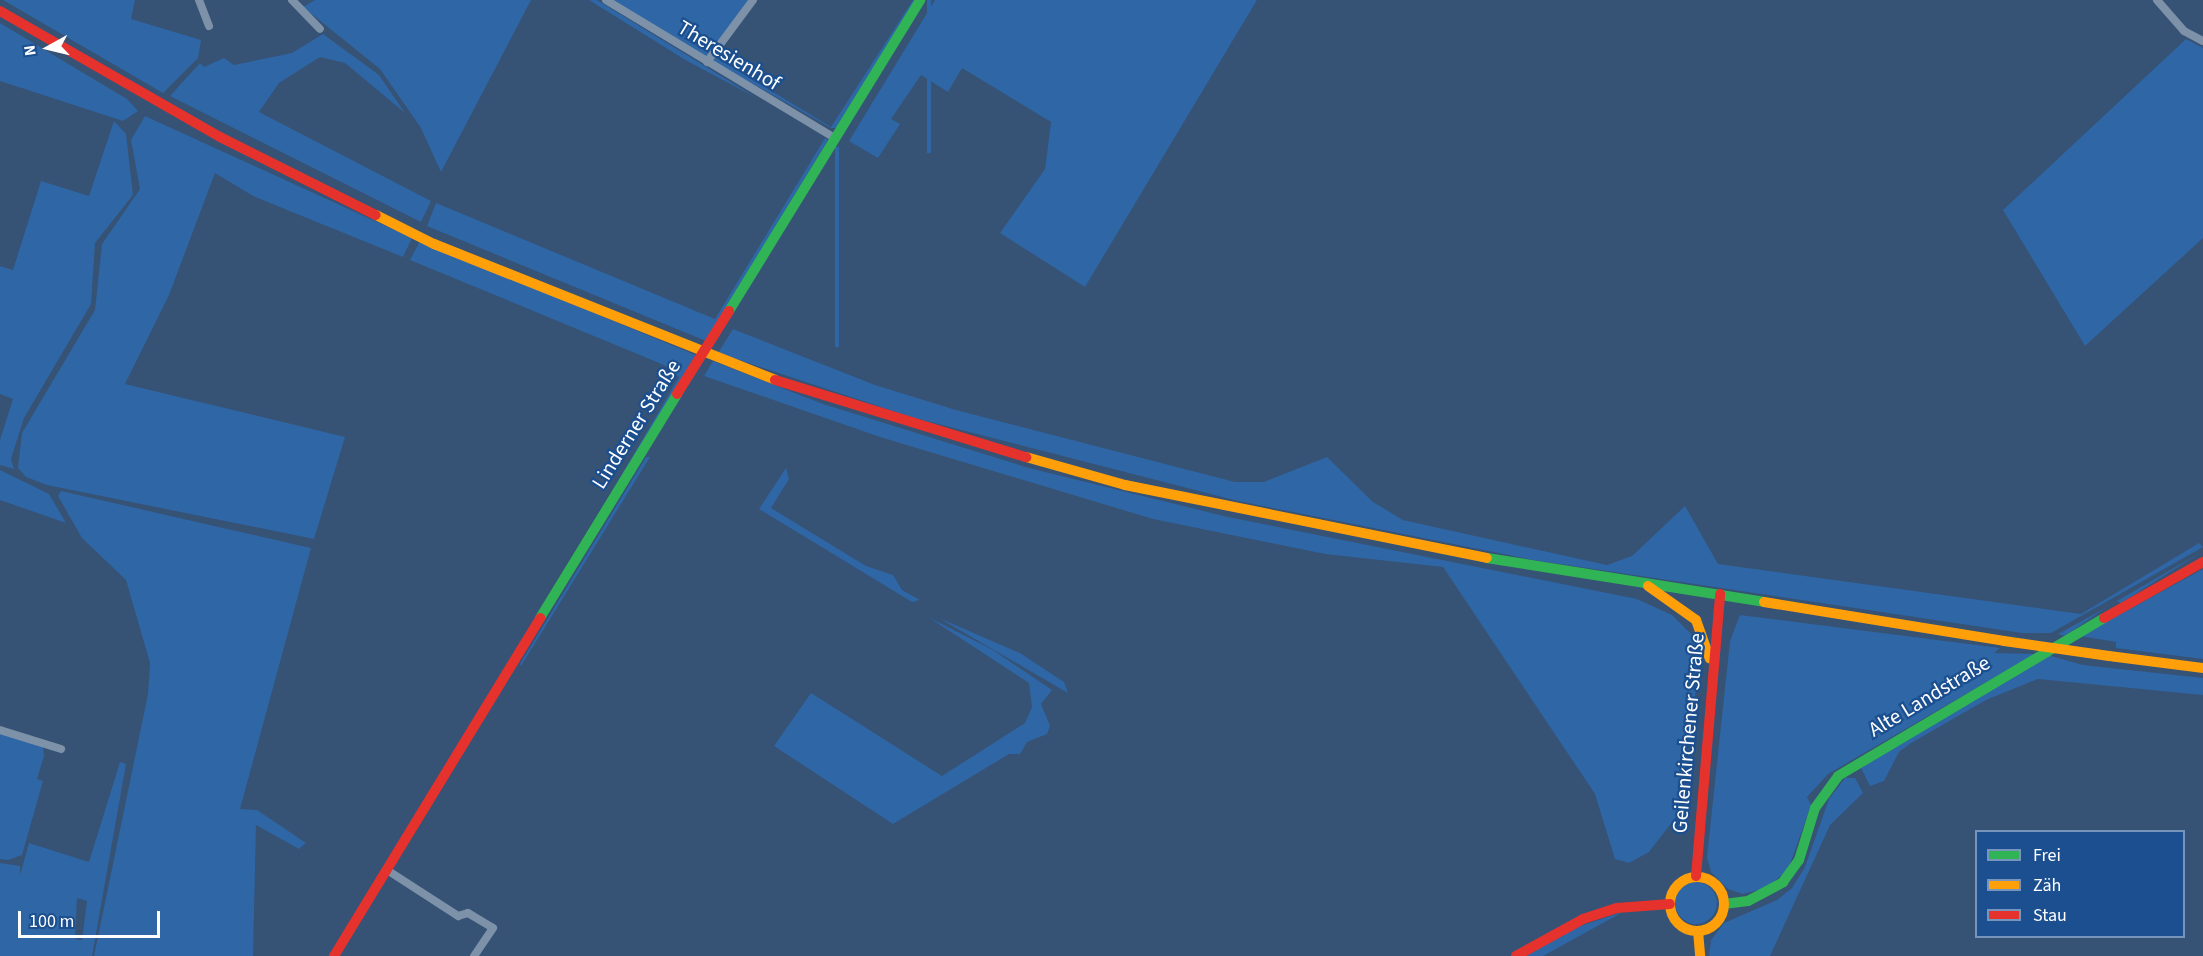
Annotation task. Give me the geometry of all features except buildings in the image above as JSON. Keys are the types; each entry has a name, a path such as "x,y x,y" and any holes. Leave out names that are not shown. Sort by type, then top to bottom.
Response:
{"main road":[{"name":"Linderner Straße","path":"334,956 920,0"},
{"path":"0,11 134,90 434,244 776,381 932,431 1236,511 1482,559 1720,594 2004,641 2203,668"},
{"name":"Alte Landstraße","path":"1724,904 1748,901 1783,882 1799,860 1815,808 1838,776 2021,663 2203,562"},
{"path":"1639,582 1682,605 1696,620 1713,668"},
{"name":"Geilenkirchener Straße","path":"1696,876 1720,594"},
{"path":"1696,876 1717,885 1724,904 1718,921 1698,931 1679,925 1670,903 1680,882 1696,876"},
{"path":"1516,956 1583,919 1617,908 1670,903"},
{"path":"1698,931 1700,956"}],"street":[{"path":"200,0 209,26"},
{"path":"292,0 320,29"},
{"name":"Theresienhof","path":"606,0 835,138"},
{"path":"707,62 753,0"},
{"path":"2157,0 2184,31 2203,41"},
{"path":"0,730 61,749"},
{"path":"387,870 458,916 468,913 493,928 474,956"}],"shaded area":[{"path":"3,0 135,0 131,19 201,40 198,58 163,93"},
{"path":"315,0 531,0 441,172 421,128 380,69 303,7"},
{"path":"589,0 597,0 757,98 687,61"},
{"path":"614,0 749,0 707,59"},
{"path":"913,0 917,0 839,128 831,128 714,62 715,57 831,127"},
{"path":"927,0 931,0 931,153 927,153"},
{"path":"935,0 1257,0 1085,287 1000,233 1045,169 1051,122 962,68 948,92 921,75 891,119 900,124 878,158 849,141"},
{"path":"0,23 127,99 138,111 123,121 0,81"},
{"path":"323,34 379,75 405,113 345,63 320,57 279,83 259,112 431,201 421,222 170,96 200,63 204,67 224,58 234,65 292,53"},
{"path":"2186,39 2203,48 2203,238 2085,346 2003,210"},
{"path":"145,116 412,238 403,257 253,196 215,173 169,295 125,384 345,437 314,539 47,485 26,477 18,468 22,433 95,310 102,244 140,189 131,140"},
{"path":"114,121 126,134 133,195 95,243 91,304 24,418 11,459 14,469 0,465 0,440 13,399 0,394 0,266 13,270 41,181 89,196"},
{"path":"825,138 828,140 706,341 427,226 436,203 715,319"},
{"path":"835,147 839,147 839,347 835,347"},
{"path":"420,241 698,356 539,616 679,377 664,365 410,260"},
{"path":"733,329 875,385 956,410 1235,482 1264,482 1327,457 1373,502 1403,520 1607,565 1632,556 1685,506 1718,564 2081,614 2199,543 2203,547 2051,633 2022,633 1533,560 1238,501 911,417 718,353"},
{"path":"713,361 823,404 1029,468 1228,517 1637,599 1672,615 1693,636 1700,663 1676,817 1649,852 1629,863 1615,859 1595,794 1443,567 1325,554 1153,519 880,437 704,376"},
{"path":"646,457 650,457 521,666 520,664"},
{"path":"786,468 789,479 771,508 866,566 893,575 902,590 920,600 912,602 759,509"},
{"path":"0,470 49,494 66,523 0,500"},
{"path":"61,491 311,548 240,809 257,810 306,843 299,849 256,825 253,956 94,956 148,694 150,663 126,580 82,538 58,496"},
{"path":"2200,553 2121,603 2117,601 2172,569"},
{"path":"2203,569 2203,659 2116,648 2116,642 2080,636"},
{"path":"2107,607 2065,636 2058,634"},
{"path":"1740,615 2000,648 1994,653 2035,654 1828,774 1807,797 1811,805 1788,870 1766,888 1743,894 1728,889 1711,872 1707,857 1730,641"},
{"path":"928,617 993,650 1052,690 1041,704 1050,726 1047,734 1027,742 1020,754 1009,754 893,824 774,746 811,693 942,776 1025,723 1032,707 1029,683"},
{"path":"939,618 1020,653 1064,682 1068,693"},
{"path":"2044,654 2083,665 2203,678 2203,695 2038,679 1986,700 1911,743 1899,752 1884,781 1870,786 1861,768"},
{"path":"0,733 43,747 44,756 37,779 43,781 22,855 8,860 0,859"},
{"path":"120,762 126,764 92,956 0,956 0,863 20,866 20,875 29,843 89,862","holes":["77,898 87,901 82,940 75,939"]},
{"path":"1845,778 1855,778 1863,793 1830,825 1770,956 1709,956 1711,940 1724,923 1777,900 1792,888 1805,867 1829,799"},
{"path":"1696,882 1711,888 1717,903 1711,918 1696,924 1681,918 1675,903 1681,888"},
{"path":"1623,912 1543,956 1524,956 1571,929"}],"traffic: fast":[{"path":"729,311 920,0"},
{"path":"540,618 677,394"},
{"path":"1487,558 1764,602"},
{"path":"1724,904 1748,901 1783,882 1799,860 1815,808 1838,776 2104,618"}],"traffic: slow":[{"path":"376,215 434,244 775,380"},
{"path":"1026,457 1125,485 1487,558"},
{"path":"1648,586 1696,620 1710,659"},
{"path":"1764,602 2004,641"},
{"path":"2004,641 2109,656"},
{"path":"2109,656 2203,668"},
{"path":"1692,877 1702,877 1712,881 1720,889 1724,904 1720,919 1712,927 1702,931 1692,931 1682,927 1674,919 1670,909 1670,899 1674,889 1682,881 1692,877"},
{"path":"1698,931 1700,956"}],"traffic: jam":[{"path":"0,11 220,137 376,215"},
{"path":"677,394 729,311"},
{"path":"775,380 1026,457"},
{"path":"2104,618 2203,562"},
{"path":"1696,876 1720,594"},
{"path":"334,956 540,618"},
{"path":"1516,956 1583,919 1617,908 1670,904"}]}
